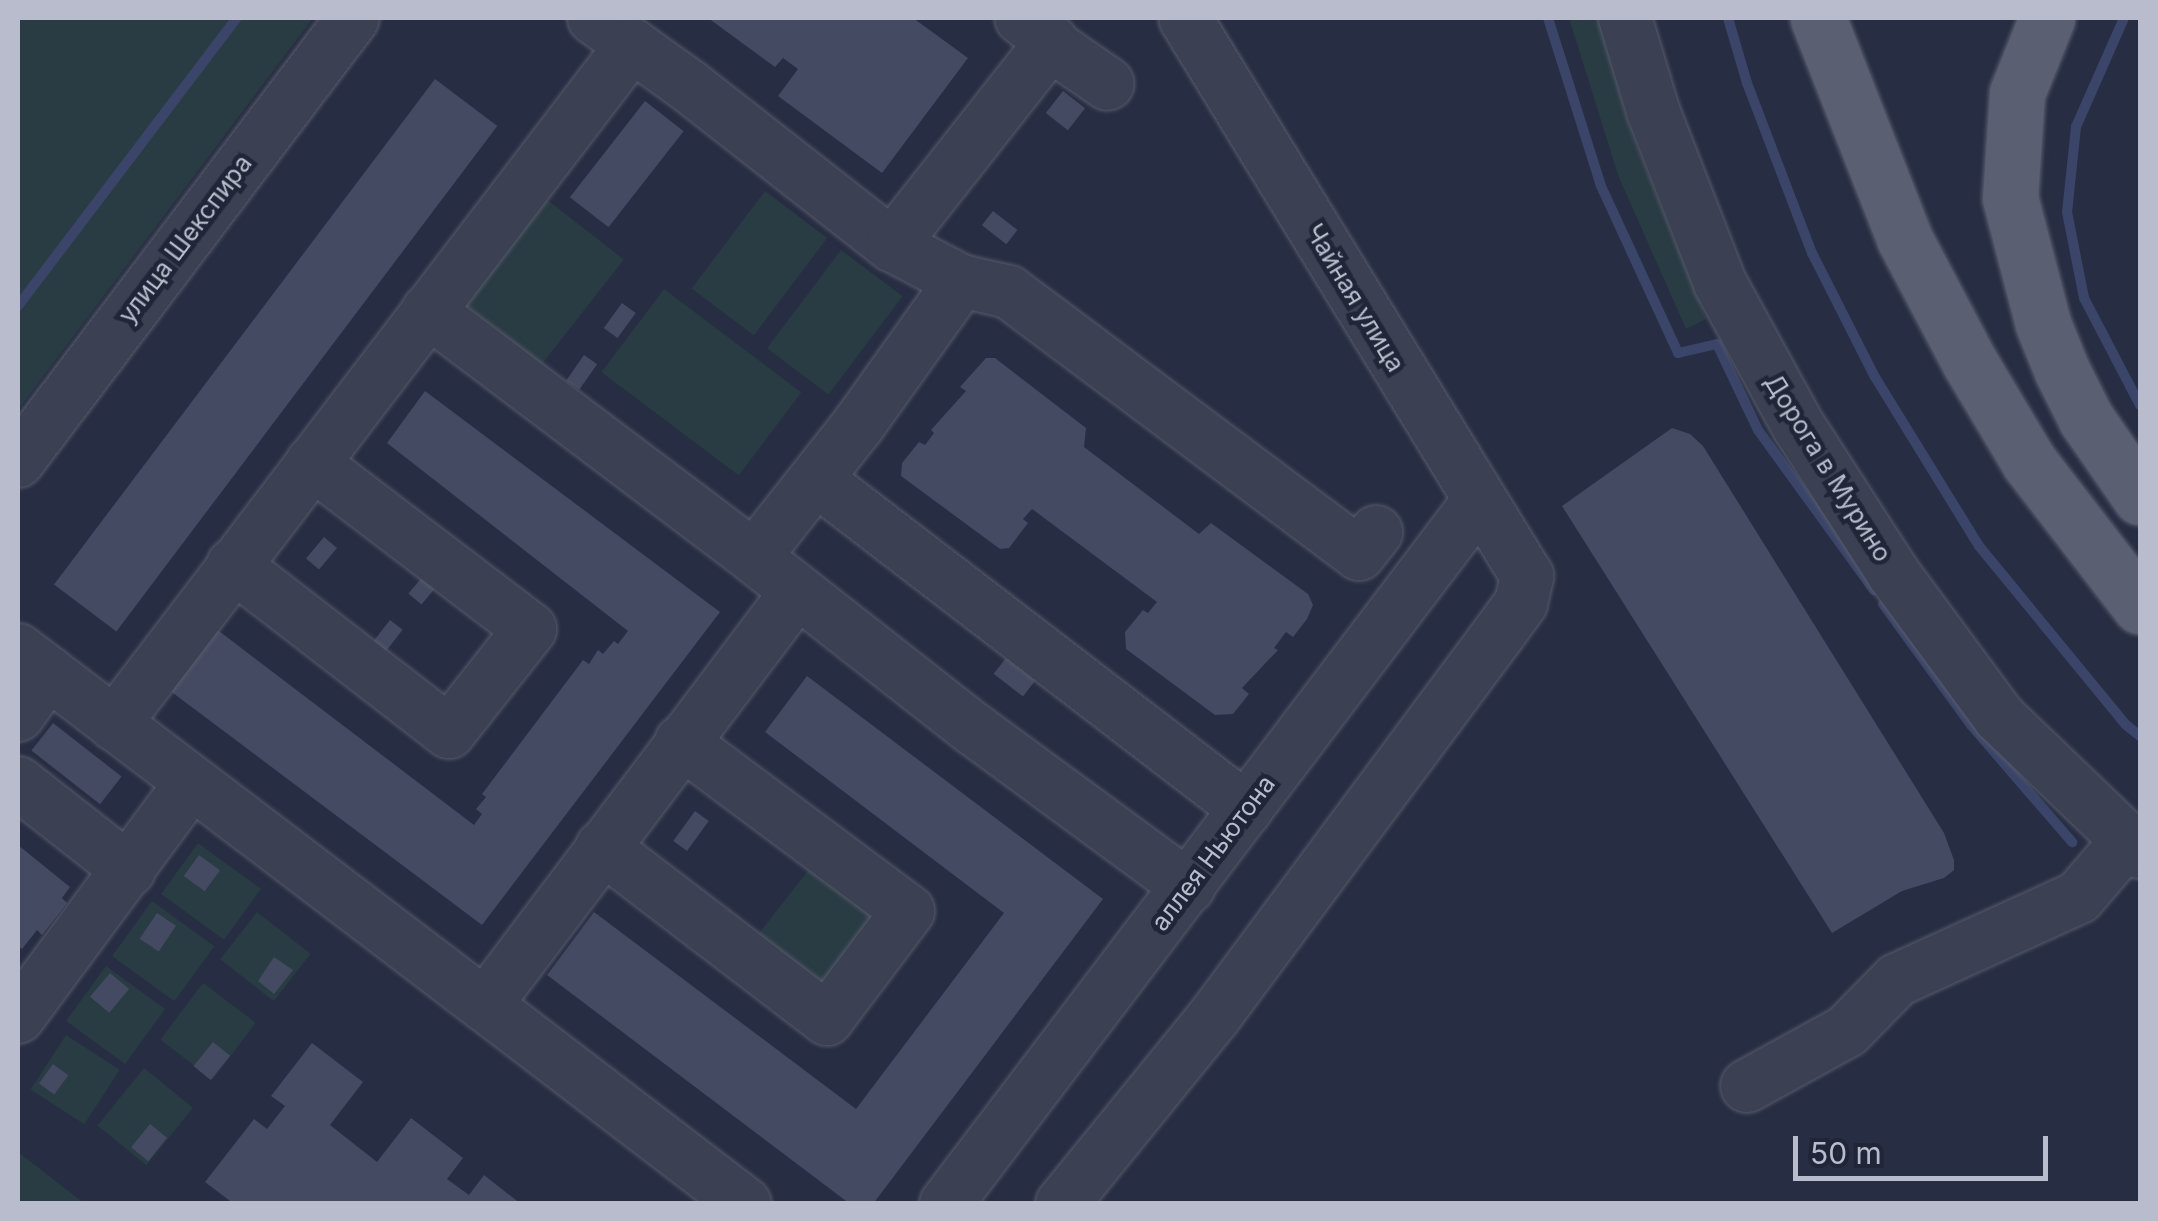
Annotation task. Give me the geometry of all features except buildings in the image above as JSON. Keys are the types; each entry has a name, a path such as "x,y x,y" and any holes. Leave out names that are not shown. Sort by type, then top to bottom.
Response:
{"main road":[{"path":"1818,18 1904,238 1970,364 2030,462 2140,606"},
{"path":"2046,18 2017,93 2010,198 2043,324 2062,372 2086,419 2140,497"}],"street":[{"name":"улица Шекспира","path":"18,461 354,18"},
{"name":"Чайная улица","path":"1066,1202 1214,1017 1521,603 1527,576 1478,502 1185,18"},
{"name":"Дорога в Мурино","path":"1625,18 1652,111 1720,283 1799,427 1892,572 1999,717 2134,846"},
{"path":"114,724 428,310 613,31 892,245 961,281 1009,292 1358,554 1376,532"},
{"path":"892,245 1035,31 1108,84"},
{"path":"754,557 961,281"},
{"path":"428,310 796,593 1189,887"},
{"path":"234,565 448,732 530,629 312,463"},
{"path":"816,479 1246,809"},
{"name":"аллея Ньютона","path":"946,1204 1478,502"},
{"path":"485,1004 796,593"},
{"path":"18,716 32,661 745,1204"},
{"path":"602,847 827,1019 908,911 681,742"},
{"path":"18,783 128,870"},
{"path":"19,1011 174,806"},
{"path":"1746,1086 1847,1032 1897,980 2079,898 2134,846"}],"shaded area":[{"path":"18,18 313,18 18,410"},
{"path":"1569,18 1598,18 1631,133 1706,319 1686,329 1618,175"},
{"path":"765,191 827,238 754,335 692,288"},
{"path":"545,198 624,260 542,364 463,303"},
{"path":"841,250 902,296 828,395 767,348"},
{"path":"664,289 801,393 739,476 601,372"},
{"path":"198,843 261,889 224,940 161,894"},
{"path":"817,859 882,909 818,991 754,940"},
{"path":"152,901 214,946 174,1001 112,956"},
{"path":"257,912 311,954 274,1001 220,959"},
{"path":"106,966 165,1009 125,1064 66,1021"},
{"path":"203,983 256,1023 213,1079 160,1040"},
{"path":"66,1035 120,1070 84,1124 31,1090"},
{"path":"144,1068 193,1108 146,1165 97,1126"},
{"path":"18,1152 84,1203 18,1203"}],"waterway":[{"path":"18,306 237,18"},
{"path":"1548,18 1601,186 1678,353 1717,344 1758,430 1874,590"},
{"path":"1728,18 1747,83 1812,253 1875,377 1979,546 2125,724 2140,736"},
{"path":"2124,18 2076,127 2067,212 2084,298 2140,405"},
{"path":"1883,604 1971,725 2072,842"}]}
